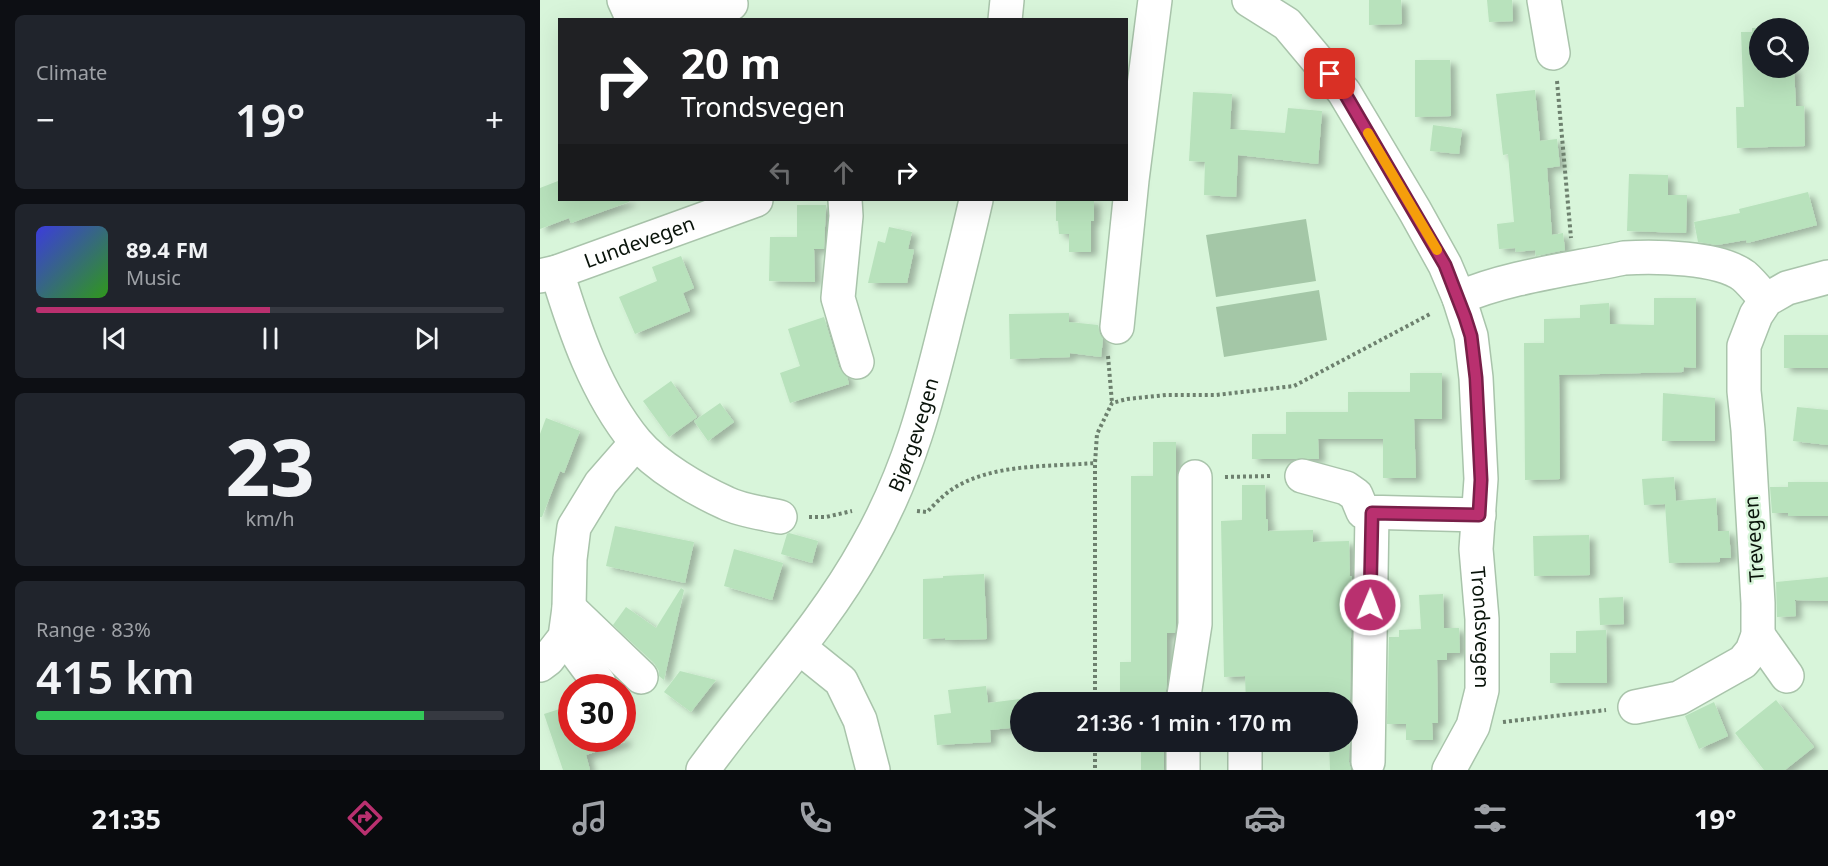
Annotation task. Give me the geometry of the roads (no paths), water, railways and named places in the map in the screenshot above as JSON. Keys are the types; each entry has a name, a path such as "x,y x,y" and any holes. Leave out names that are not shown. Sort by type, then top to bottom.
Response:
{"street":[{"path":"624,0 629,10 730,4"},
{"path":"1005,18 1007,0"},
{"path":"1117,327 1131,180 1155,0"},
{"path":"1544,0 1553,52"},
{"name":"Trondsvegen","path":"1253,1 1287,24 1344,92 1445,265 1471,336 1476,378 1481,480 1476,549 1482,619 1482,690 1473,726 1449,770"},
{"name":"Lundevegen","path":"753,201 548,274 587,361 609,403 636,443 676,475 728,504 780,517"},
{"path":"846,201 838,298 857,362"},
{"name":"Bjørgevegen","path":"703,770 728,735 800,648 832,603 867,548 887,508 910,456 927,401 976,201"},
{"path":"1459,298 1476,291 1624,258 1693,260 1726,268 1743,275 1766,300 1787,288 1828,277"},
{"name":"Trevegen","path":"1635,707 1679,698 1743,662 1752,651 1758,635 1743,366 1744,346 1755,315 1766,300"},
{"path":"540,665 548,659 567,623 574,527 601,483 636,443"},
{"path":"1302,476 1346,488 1356,495 1363,513 1479,515"},
{"path":"1185,692 1195,624 1195,477"},
{"path":"1368,762 1372,513"},
{"path":"567,623 641,677"},
{"path":"567,623 594,674"},
{"path":"1758,635 1786,676"},
{"path":"800,648 840,681 860,720 873,770"},
{"path":"1183,752 1183,770"}]}
